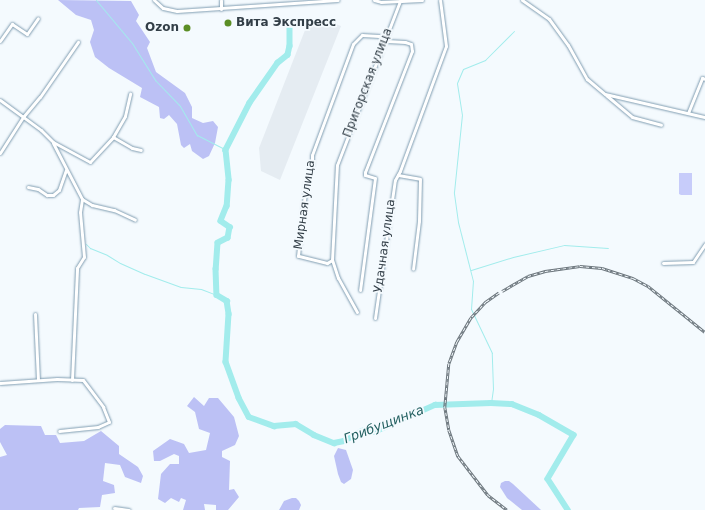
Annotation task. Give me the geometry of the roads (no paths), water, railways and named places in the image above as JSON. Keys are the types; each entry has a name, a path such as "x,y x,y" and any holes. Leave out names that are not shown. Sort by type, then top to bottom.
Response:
{"street":[{"path":"154,0 168,10 189,11 338,0"},
{"path":"221,0 221,8"},
{"path":"374,0 381,2 422,0"},
{"name":"Удачная улица","path":"375,318 395,180 446,46 440,0"},
{"path":"522,0 529,7 546,16 554,24 568,45 587,79 632,117 661,125"},
{"name":"Пригорская улица","path":"332,260 337,164 384,39 400,1"},
{"path":"0,41 12,24 27,34 38,18"},
{"name":"Мирная улица","path":"332,260 327,263 298,256 312,155 353,44 362,35 379,36 384,39"},
{"path":"360,290 375,178 365,175 365,172 412,51 411,44 405,42 387,41 384,39"},
{"path":"0,153 23,117 40,97 78,42"},
{"path":"688,113 702,78 705,79"},
{"path":"0,100 53,142 90,162 113,137 126,116 130,94"},
{"path":"604,94 705,117"},
{"path":"113,137 132,148 141,150"},
{"path":"53,142 82,199 92,205 114,210 135,220"},
{"path":"28,187 38,189 47,195 53,195 59,190 66,170"},
{"path":"398,175 420,179 419,221 413,269"},
{"path":"72,380 77,268 84,257 81,228 82,199"},
{"path":"663,262 693,262 705,244"},
{"path":"332,260 338,278 357,312"},
{"path":"35,314 38,380"},
{"path":"0,383 38,380 83,380 103,407 109,422 98,427 60,431"},
{"path":"114,508 129,510"}],"waterway":[{"path":"96,0 132,43 155,80 180,106 197,135 226,150"},
{"name":"Грибущинка","path":"290,26 290,46 288,55 278,63 250,103 226,150 229,180 227,206 221,221 230,227 228,238 218,243 216,269 217,295 227,301 229,314 226,362 239,398 249,417 274,426 296,424 314,435 334,443 344,441 362,431 374,432 435,405 491,403 512,404 539,415 574,435 548,479 568,510"},
{"path":"491,403 493,389 492,353 471,309 473,281 458,222 454,192 462,115 457,83 463,69 485,60 514,31"},
{"path":"86,244 90,248 145,274 181,287 201,289 217,295"},
{"path":"471,270 513,257 564,245 608,248"}],"railway":[{"path":"502,291 528,276 545,271 580,266 602,268 633,278 648,286 705,332"},
{"path":"499,293 486,302 471,318 457,342 449,364 445,407 449,430 458,456 488,495 507,510"}],"place":[{"name":"Вита Экспресс","path":"228,23"},
{"name":"Ozon","path":"187,28"}]}
